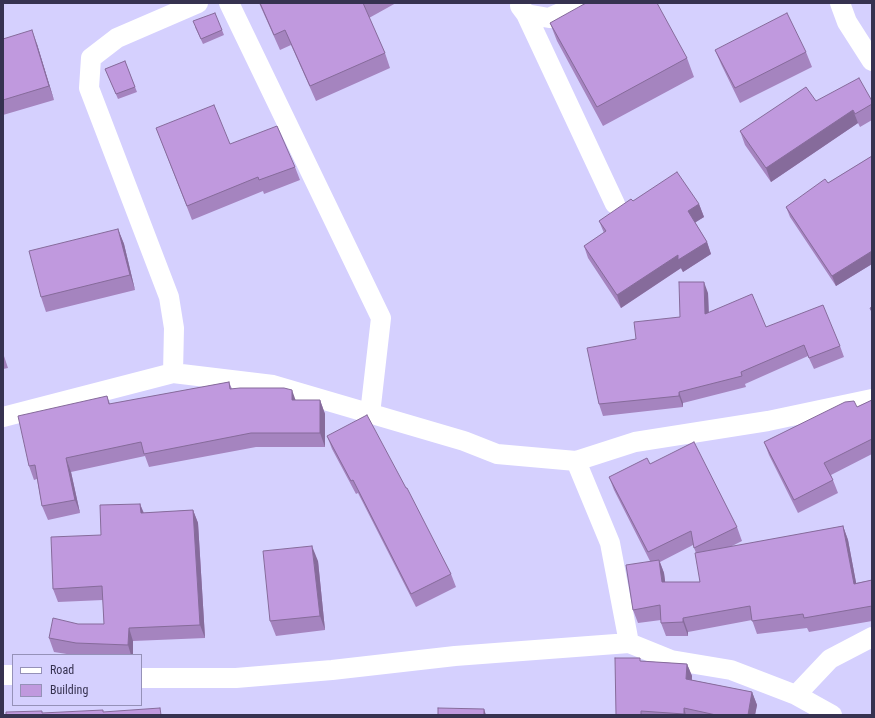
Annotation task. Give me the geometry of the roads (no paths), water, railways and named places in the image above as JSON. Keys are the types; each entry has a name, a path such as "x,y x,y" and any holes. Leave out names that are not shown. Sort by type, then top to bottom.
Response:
{"street":[{"path":"173,373 174,328 169,297 89,88 91,58 116,38 198,3"},
{"path":"229,3 381,318 370,414"},
{"path":"522,8 549,18 583,3"},
{"path":"840,3 847,22 872,61"},
{"path":"522,8 615,204"},
{"path":"3,417 173,373 273,385 464,441 497,454 576,462 635,442 768,421 872,398"},
{"path":"576,462 610,543 629,643"},
{"path":"796,695 830,659 872,637"},
{"path":"142,678 236,678 332,670 456,656 629,643 671,660 731,670 796,695 832,715"}]}
